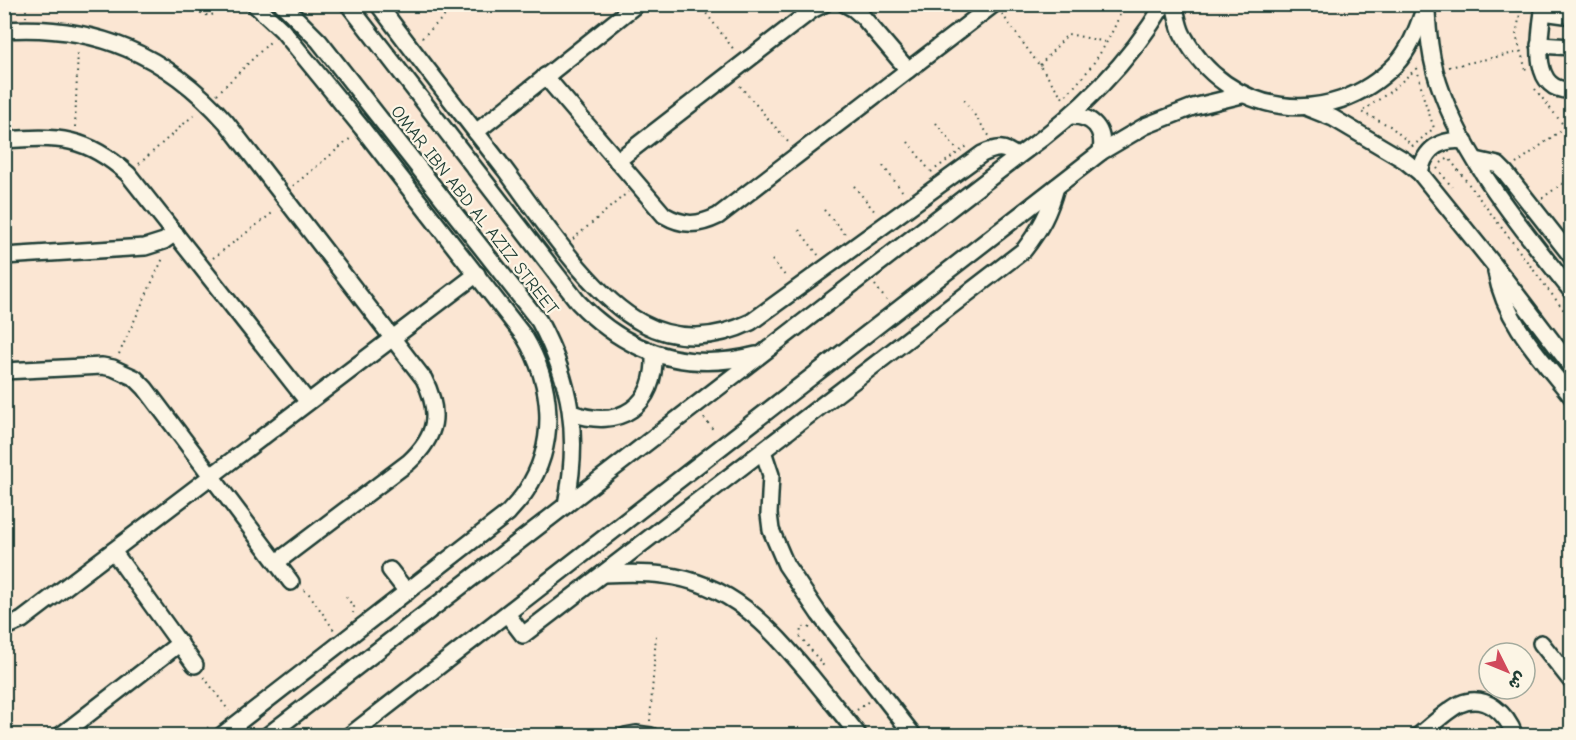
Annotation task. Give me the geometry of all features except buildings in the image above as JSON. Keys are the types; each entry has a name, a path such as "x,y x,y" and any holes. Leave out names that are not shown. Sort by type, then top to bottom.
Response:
{"street":[{"path":"221,735 508,513 526,492 539,467 547,440 549,416 547,391 541,368 524,336 362,128 282,30 254,4"},
{"name":"OMAR IBN ABD AL AZIZ STREET","path":"282,4 319,41 539,321 562,369 572,413 574,449 566,505"},
{"name":"OMAR IBN ABD AL AZIZ STREET","path":"348,4 578,302 594,319 633,345 654,354 682,360 710,362 737,359 764,352"},
{"path":"360,19 378,4 560,244 596,287 628,315 644,324 684,336 716,335 738,328 763,315 976,159 997,148 1009,150 1017,157"},
{"path":"617,161 812,10 824,4"},
{"path":"845,4 862,16 908,70"},
{"path":"267,735 1070,116 1121,64 1164,4"},
{"path":"1174,4 1182,34 1207,70 1242,95 1274,106 1308,108 1341,101 1371,86 1396,64 1415,36 1426,4"},
{"path":"1426,4 1435,70 1448,108 1491,183 1572,292"},
{"path":"476,132 631,6"},
{"path":"1572,16 1543,8 1539,45 1541,69 1547,80 1556,87 1572,90"},
{"path":"545,76 664,215 684,223 705,222 718,216 908,70 998,9"},
{"path":"4,30 53,29 78,33 122,46 173,72 208,102 424,380 432,396 435,414 432,433 423,449 410,462 277,562"},
{"path":"1539,45 1572,47"},
{"path":"350,735 1101,152 1145,126 1193,106 1242,95"},
{"path":"1308,108 1341,122 1404,160 1420,173 1572,367"},
{"path":"1070,116 1089,119 1096,125 1101,133 1101,152"},
{"path":"4,140 44,137 75,142 102,154 128,174 308,402"},
{"path":"1420,173 1422,163 1435,146 1444,141 1465,141"},
{"path":"1476,160 1497,165 1505,172 1572,257"},
{"path":"400,176 415,164"},
{"path":"507,614 523,635 1024,250 1050,211 1056,187"},
{"path":"4,256 145,247 164,241 175,233"},
{"path":"541,254 560,244"},
{"path":"1495,266 1499,286 1515,323 1572,397"},
{"path":"4,628 22,620 477,274"},
{"path":"572,413 589,419 607,419 624,414 639,404 649,389 655,372 654,354"},
{"path":"4,371 102,366 113,368 135,378 145,388 291,582"},
{"path":"763,451 771,475 769,514 771,530 786,564 819,614 914,735"},
{"path":"113,551 195,665"},
{"path":"390,570 407,592"},
{"path":"603,574 664,575 699,584 732,599 762,620 859,735"},
{"path":"368,622 384,645"},
{"path":"60,735 180,643"},
{"path":"1541,643 1572,682"},
{"path":"1418,735 1460,704 1475,701 1489,704 1502,712 1515,735"},
{"path":"625,735 650,735"}],"path":[{"path":"179,5 209,16 213,15 218,4"},
{"path":"411,49 457,4"},
{"path":"699,4 744,62"},
{"path":"998,9 1063,98 1087,72 1108,43 1124,4"},
{"path":"75,142 78,33"},
{"path":"1040,65 1068,34 1108,43"},
{"path":"1435,70 1520,52"},
{"path":"1417,68 1434,128 1413,146 1390,126 1361,112 1391,92 1417,68"},
{"path":"729,74 798,154"},
{"path":"964,100 997,148"},
{"path":"1505,172 1572,122"},
{"path":"936,123 958,151"},
{"path":"202,266 285,199 362,128"},
{"path":"908,142 930,172"},
{"path":"1457,194 1436,166 1449,158 1572,321"},
{"path":"883,166 903,193"},
{"path":"1531,206 1572,177"},
{"path":"1476,194 1491,183"},
{"path":"560,244 637,184"},
{"path":"854,186 876,213"},
{"path":"824,210 846,236"},
{"path":"799,230 819,256"},
{"path":"113,368 165,254"},
{"path":"772,260 788,279"},
{"path":"866,274 895,312"},
{"path":"694,405 724,444"},
{"path":"310,595 334,630"},
{"path":"811,629 806,626 801,628 800,636 829,674"},
{"path":"650,735 656,634"},
{"path":"207,680 229,711"},
{"path":"846,719 881,692"}]}
